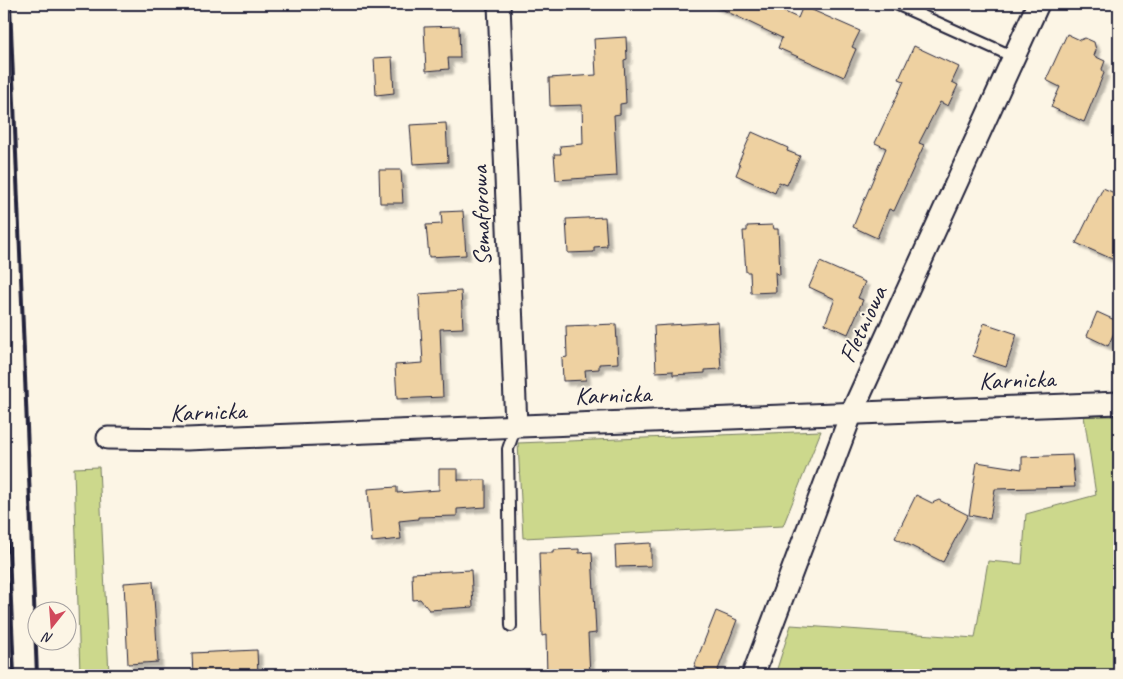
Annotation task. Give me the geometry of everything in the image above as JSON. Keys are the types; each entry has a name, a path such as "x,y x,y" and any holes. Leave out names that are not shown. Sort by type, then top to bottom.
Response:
{"street":[{"name":"Semaforowa","path":"499,4 516,426"},
{"name":"Fletniowa","path":"753,675 852,412 1038,4"},
{"name":"Karnicka","path":"108,438 187,440 852,412 1119,403"}],"lane":[{"path":"896,4 1014,57"},
{"path":"511,626 508,449 516,426"}],"green space":[{"path":"1084,416 1119,416 1119,675 775,675 791,625 975,638 988,561 1022,564 1026,514 1096,495"},
{"path":"821,431 783,526 523,538 518,443"},
{"path":"99,467 109,675 80,675 74,468"}],"building":[{"path":"711,4 767,4 798,18 803,6 860,31 852,47 856,49 844,77 778,48 782,38"},
{"path":"459,26 460,58 448,58 449,69 426,71 424,27"},
{"path":"1067,34 1080,40 1085,38 1094,42 1096,50 1094,56 1105,61 1102,69 1104,73 1084,122 1051,107 1060,87 1046,80"},
{"path":"626,37 627,59 624,60 626,103 620,104 620,114 614,115 617,176 556,180 554,154 561,154 560,146 583,144 582,105 550,106 549,78 596,75 594,39"},
{"path":"914,46 959,67 952,82 958,85 948,106 940,102 919,143 924,145 894,211 889,209 877,238 853,227 886,148 875,143 904,81 899,79"},
{"path":"392,57 394,93 376,95 374,58"},
{"path":"446,123 448,162 413,164 410,125"},
{"path":"752,132 788,148 787,151 800,156 787,185 779,182 775,193 736,175 740,165 738,164"},
{"path":"379,170 401,170 403,203 380,203"},
{"path":"1103,188 1119,195 1119,262 1076,243"},
{"path":"463,211 466,255 429,257 426,225 442,224 441,212"},
{"path":"605,217 607,246 594,247 594,252 568,253 566,219"},
{"path":"773,225 774,229 778,229 780,275 775,272 776,292 751,293 750,272 746,272 743,231 747,231 747,226"},
{"path":"820,262 865,282 858,298 863,300 848,334 825,324 835,299 809,287"},
{"path":"461,291 463,328 440,329 443,397 397,399 395,365 423,363 419,294"},
{"path":"1097,312 1119,322 1108,346 1087,336"},
{"path":"718,322 721,369 705,370 705,373 673,375 673,371 656,372 654,326"},
{"path":"984,323 1017,334 1006,367 973,356"},
{"path":"616,324 618,363 599,364 599,369 585,370 586,380 563,381 562,358 567,357 566,326"},
{"path":"1072,455 1075,487 995,489 990,519 969,515 977,462 1022,469 1022,457"},
{"path":"439,469 458,469 458,480 486,480 486,507 457,509 457,516 418,517 418,519 399,521 401,539 372,542 368,489 397,487 397,493 439,490"},
{"path":"916,495 932,503 939,500 968,515 943,562 895,538"},
{"path":"651,543 651,566 616,567 615,545"},
{"path":"579,549 579,553 592,552 596,633 588,634 590,675 547,675 546,635 542,636 539,553 553,553 553,550"},
{"path":"471,570 473,607 429,610 420,599 413,600 412,573"},
{"path":"153,581 158,662 128,664 124,583"},
{"path":"716,611 737,620 716,675 694,667"},
{"path":"257,650 258,675 193,675 192,653"}],"railway":[{"path":"10,4 37,675"},
{"path":"4,431 14,675"}]}
